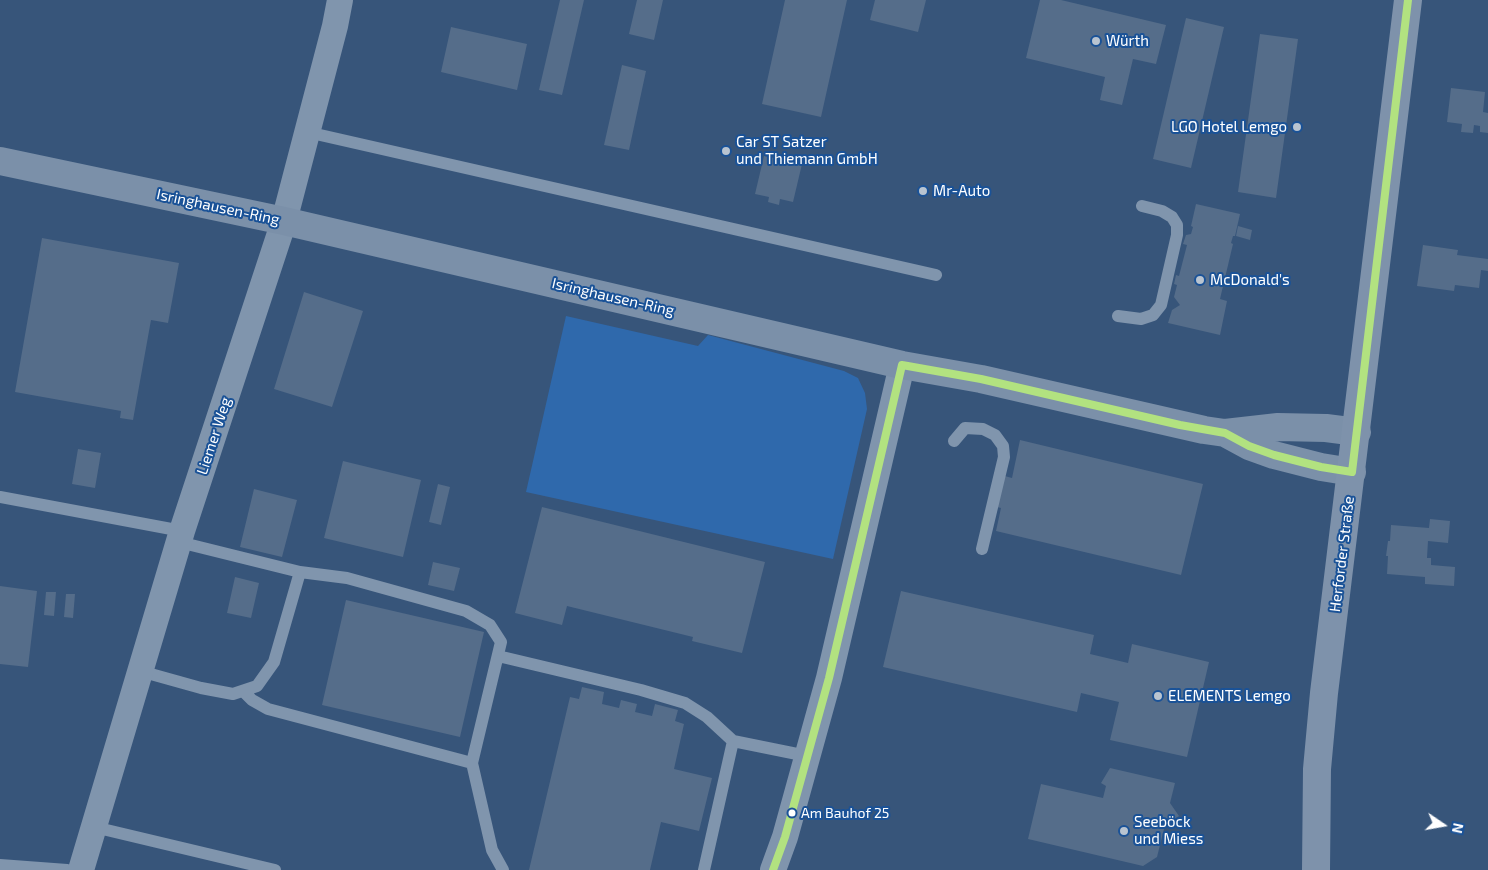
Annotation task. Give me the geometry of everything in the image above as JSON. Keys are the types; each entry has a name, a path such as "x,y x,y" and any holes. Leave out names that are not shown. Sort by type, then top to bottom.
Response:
{"main road":[{"name":"Herforder Straße","path":"1316,870 1317,769 1324,693 1408,0"}],"street":[{"name":"Liemer Weg","path":"81,870 180,536 284,221 335,26 340,0"},
{"name":"Isringhausen-Ring","path":"0,162 284,221 902,365 973,377 1180,425 1225,433 1278,427 1326,428 1357,432"},
{"path":"774,870 829,678 902,365"},
{"name":"Isringhausen-Ring","path":"1225,433 1249,446 1274,455 1321,467 1352,472"}],"lane":[{"path":"307,132 936,275"},
{"path":"1118,316 1141,319 1153,315 1161,305 1177,236 1177,224 1172,216 1162,211 1142,206"},
{"path":"954,441 965,428 983,428 995,435 1003,446 1004,457 982,549"},
{"path":"0,497 180,536 300,572 347,578 466,611 490,625 501,642 472,763 492,850 504,870"},
{"path":"140,671 200,688 233,694 257,686 274,662 300,572"},
{"path":"498,656 641,690 685,703 707,717 733,741 807,756"},
{"path":"243,691 252,700 268,709 472,763"},
{"path":"704,870 733,741"},
{"path":"94,827 275,870"},
{"path":"0,865 67,870"}],"shaded area":[{"path":"566,316 698,346 708,335 844,371 858,378 865,393 867,409 833,559 526,492"}],"building":[{"path":"560,0 584,0 562,95 539,90"},
{"path":"637,0 663,0 654,40 629,34"},
{"path":"785,0 847,0 821,117 762,104"},
{"path":"875,0 926,0 918,32 870,20"},
{"name":"Würth","path":"1040,0 1061,0 1166,25 1156,64 1133,59 1122,105 1100,100 1105,77 1026,58"},
{"path":"1186,18 1224,27 1191,168 1153,159"},
{"path":"451,27 527,44 517,90 441,72"},
{"path":"1260,34 1298,39 1276,198 1238,192"},
{"path":"622,65 646,71 629,150 604,145"},
{"path":"1451,88 1485,92 1483,112 1488,113 1488,133 1480,132 1480,126 1474,125 1473,133 1461,132 1462,124 1447,122"},
{"path":"764,156 802,164 793,202 780,199 779,205 768,202 769,197 755,194"},
{"name":"McDonald's","path":"1196,204 1240,214 1235,236 1233,236 1231,243 1233,244 1220,299 1227,301 1220,335 1168,323 1172,310 1180,305 1174,297 1177,285 1174,284 1176,275 1179,276 1187,245 1183,244 1186,235 1191,234 1193,227 1191,226"},
{"path":"1238,226 1252,230 1250,240 1236,236"},
{"path":"42,238 179,263 168,323 151,320 133,420 120,418 121,411 15,392"},
{"path":"1423,245 1458,250 1457,255 1488,259 1488,271 1481,270 1479,288 1455,285 1454,291 1417,286"},
{"path":"304,292 363,311 332,407 274,389"},
{"path":"1020,440 1203,484 1181,575 996,531 1001,508 993,506 1001,475 1012,478"},
{"path":"78,449 101,453 95,488 72,484"},
{"path":"343,461 421,480 403,557 324,538"},
{"path":"438,484 450,487 441,525 429,522"},
{"path":"254,489 297,500 282,557 240,547"},
{"path":"542,507 765,562 742,653 692,641 693,637 567,606 562,625 515,613"},
{"path":"1430,519 1450,521 1448,543 1428,541 1427,558 1431,558 1431,565 1455,567 1454,586 1425,584 1425,577 1387,574 1388,556 1386,556 1388,541 1390,541 1391,525 1429,528"},
{"path":"433,562 460,568 454,591 428,585"},
{"path":"235,577 259,583 251,618 227,613"},
{"path":"0,586 37,591 28,667 0,664"},
{"path":"901,591 1094,635 1090,654 1128,663 1132,644 1209,662 1187,757 1110,740 1119,702 1081,693 1077,712 883,667"},
{"path":"46,592 56,592 54,616 44,615"},
{"path":"66,594 75,594 73,618 64,617"},
{"path":"346,600 484,632 460,737 322,705"},
{"path":"582,687 604,692 602,704 619,708 621,700 637,704 635,712 652,716 655,704 678,710 675,721 684,724 674,769 712,778 699,831 661,822 650,870 529,870 570,697 579,699"},
{"path":"1110,768 1175,783 1170,803 1179,816 1165,825 1157,857 1143,866 1028,839 1041,784 1103,798 1106,786 1101,783"}],"transit line":[{"path":"902,365 981,379 1180,425 1225,433 1249,446 1274,455 1321,467 1352,472 1408,0"},
{"path":"773,870 785,837 829,678 902,365"}],"place":[{"name":"Würth","path":"1096,41"},
{"name":"LGO Hotel Lemgo","path":"1297,127"},
{"name":"Car ST Satzer und Thiemann GmbH","path":"726,151"},
{"name":"Mr-Auto","path":"923,191"},
{"name":"McDonald's","path":"1200,280"},
{"name":"ELEMENTS Lemgo","path":"1158,696"},
{"name":"Am Bauhof 25","path":"792,813"},
{"name":"Seeböck und Miess","path":"1124,831"}]}
